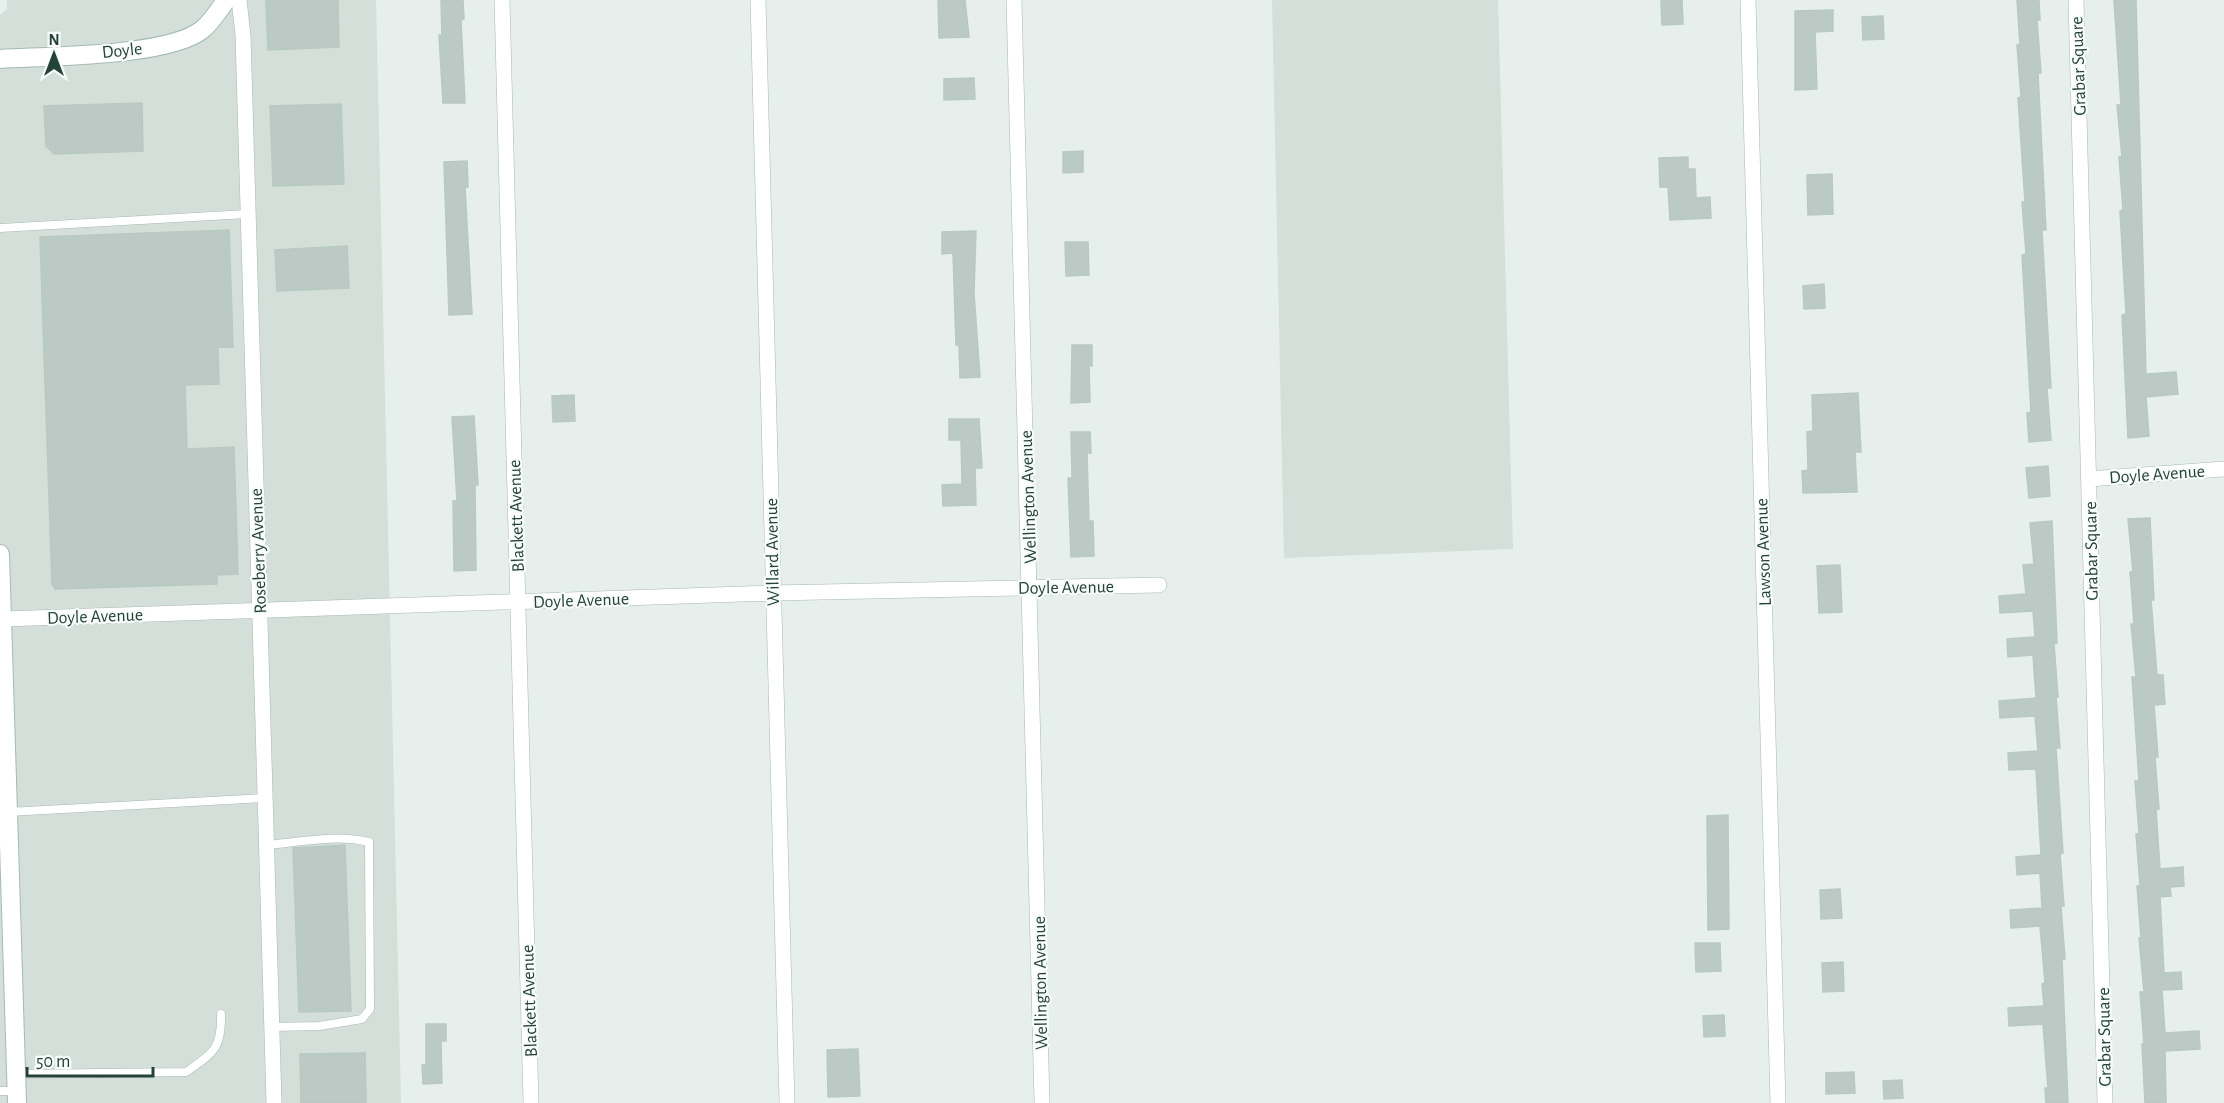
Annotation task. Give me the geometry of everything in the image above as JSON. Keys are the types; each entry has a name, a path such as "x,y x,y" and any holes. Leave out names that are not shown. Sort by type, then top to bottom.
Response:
{"main road":[{"name":"Doyle","path":"0,59 120,52 166,45 202,30 226,0"},
{"path":"0,554 13,1090"}],"street":[{"name":"Roseberry Avenue","path":"239,0 243,35 274,1103"},
{"name":"Blackett Avenue","path":"502,0 531,1103"},
{"name":"Willard Avenue","path":"758,0 787,1103"},
{"name":"Wellington Avenue","path":"1014,0 1031,588 1042,1103"},
{"name":"Lawson Avenue","path":"1748,0 1778,1103"},
{"name":"Grabar Square","path":"2076,0 2105,1103"},
{"name":"Doyle Avenue","path":"2089,479 2224,469"},
{"name":"Doyle Avenue","path":"1,625 260,611 773,593 1159,585"}],"lane":[{"path":"0,228 247,214"},
{"path":"8,812 265,798"},
{"path":"267,845 319,840 357,839 369,842 370,1009 362,1019 320,1026 272,1027"},
{"path":"13,1090 186,1072 209,1055 222,1037 221,1014"}],"shaded area":[{"path":"7,0 376,0 401,1103 0,1103 0,15 7,9"},
{"path":"1272,0 1498,0 1513,549 1284,558"}],"building":[{"path":"266,0 338,0 339,47 268,50"},
{"path":"441,0 463,0 464,19 461,20 465,103 443,103 439,35 442,35"},
{"path":"938,0 965,0 969,37 939,38"},
{"path":"1661,0 1682,0 1683,24 1662,25"},
{"path":"2017,0 2039,0 2040,20 2037,20 2041,73 2038,73 2046,230 2042,230 2051,388 2047,388 2051,440 2029,442 2027,413 2031,412 2022,255 2026,254 2022,202 2025,202 2018,98 2021,97 2017,45 2020,45"},
{"path":"2114,0 2136,0 2146,374 2176,372 2178,394 2146,397 2149,436 2128,438 2122,315 2126,314 2120,211 2123,210 2119,157 2122,157 2117,105 2121,105"},
{"path":"1833,10 1833,31 1815,32 1817,89 1795,90 1795,11"},
{"path":"1883,16 1884,39 1863,40 1862,17"},
{"path":"974,78 975,99 944,100 944,79"},
{"path":"142,103 143,151 54,154 46,146 44,106"},
{"path":"341,104 344,184 273,186 270,106"},
{"path":"1083,151 1083,172 1063,173 1063,152"},
{"path":"1688,157 1688,169 1695,169 1696,198 1710,197 1711,218 1670,220 1668,187 1660,187 1659,158"},
{"path":"467,161 468,187 465,187 472,314 449,315 444,162"},
{"path":"1832,174 1833,214 1808,215 1807,175"},
{"path":"229,230 233,347 218,347 219,384 185,385 187,449 234,447 238,574 217,575 217,584 55,589 52,584 40,237"},
{"path":"976,231 974,293 980,377 960,378 959,345 956,345 953,253 942,254 942,232"},
{"path":"1065,242 1088,242 1089,275 1066,276"},
{"path":"347,246 349,288 277,291 275,250"},
{"path":"1824,284 1825,308 1804,309 1803,286"},
{"path":"1072,345 1092,345 1092,366 1089,366 1090,402 1071,403"},
{"path":"1858,393 1861,452 1855,452 1857,492 1803,493 1802,471 1808,470 1807,432 1813,431 1812,395"},
{"path":"574,395 575,421 553,422 552,396"},
{"path":"474,416 478,485 475,485 476,570 454,571 453,501 457,501 452,417"},
{"path":"949,419 979,419 982,468 975,468 976,505 943,506 942,485 962,484 961,440 949,440"},
{"path":"1071,432 1090,432 1091,453 1087,453 1089,521 1093,521 1094,556 1071,557 1068,478 1072,478"},
{"path":"2048,466 2050,496 2029,498 2026,468"},
{"path":"2150,518 2154,600 2151,600 2157,675 2163,675 2165,704 2154,705 2158,757 2155,757 2160,869 2183,867 2184,886 2170,887 2171,896 2160,897 2164,973 2181,972 2182,989 2162,990 2165,1033 2199,1031 2200,1049 2165,1051 2166,1103 2145,1103 2140,992 2144,992 2137,886 2140,886 2135,781 2139,781 2132,677 2136,677 2131,624 2134,624 2130,572 2133,572 2128,519"},
{"path":"2052,521 2057,643 2054,644 2060,748 2056,748 2063,853 2060,854 2065,959 2062,959 2068,1103 2046,1103 2045,1088 2048,1088 2043,1024 2009,1026 2008,1008 2044,1006 2042,984 2045,983 2040,926 2011,928 2010,910 2042,908 2040,873 2017,875 2016,857 2041,855 2036,769 2009,770 2008,753 2038,751 2035,716 2000,718 1999,701 2036,698 2033,655 2008,657 2007,639 2035,637 2033,611 2000,613 1999,596 2026,594 2023,565 2034,564 2030,523"},
{"path":"1840,565 1842,612 1819,613 1817,566"},
{"path":"1728,815 1729,929 1708,930 1707,816"},
{"path":"345,845 351,1011 299,1012 293,848"},
{"path":"1840,889 1842,918 1821,919 1820,890"},
{"path":"1695,943 1720,943 1721,971 1696,972"},
{"path":"1843,962 1844,991 1823,992 1822,963"},
{"path":"1724,1015 1725,1036 1704,1037 1703,1016"},
{"path":"426,1024 446,1024 446,1041 441,1041 442,1083 423,1084 422,1065 426,1065"},
{"path":"858,1049 860,1096 828,1097 827,1050"},
{"path":"365,1053 366,1103 301,1103 300,1054"},
{"path":"1854,1072 1855,1093 1826,1094 1826,1073"},
{"path":"1902,1080 1903,1098 1884,1099 1883,1081"}]}
